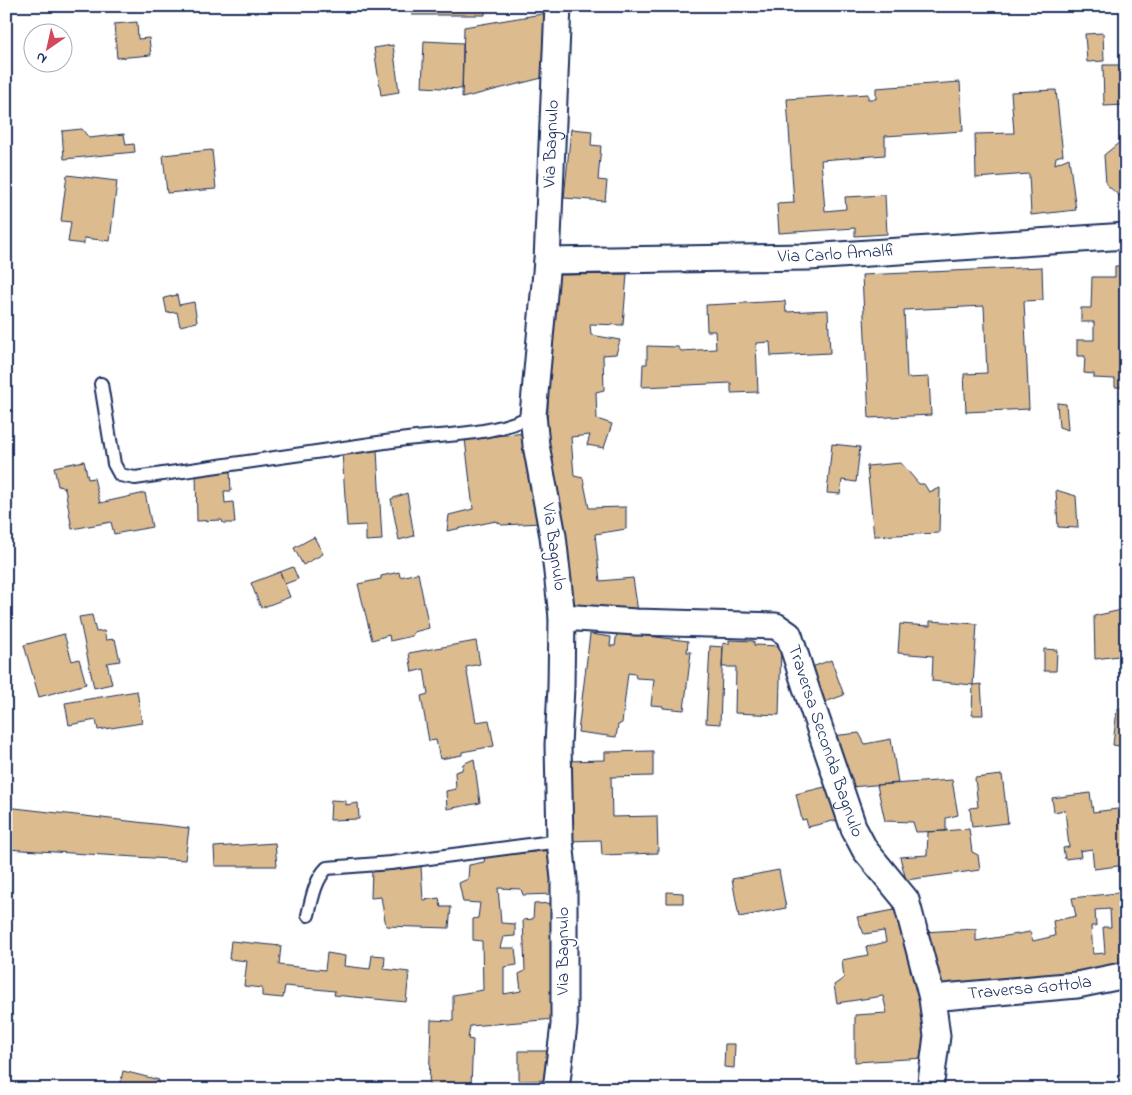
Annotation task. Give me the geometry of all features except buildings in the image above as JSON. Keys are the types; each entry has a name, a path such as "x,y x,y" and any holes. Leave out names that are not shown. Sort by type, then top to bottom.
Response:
{"street":[{"name":"Via Bagnulo","path":"556,1089 564,1025 564,879 560,841 558,745 562,687 562,617 553,536 532,414 547,261 558,6"},
{"name":"Via Carlo Amalfi","path":"547,261 809,257 1126,236"},
{"name":"Traversa Seconda Bagnulo","path":"562,617 636,622 776,626 789,635 854,828 866,850 906,900 932,998 936,1036 930,1089"},
{"name":"Traversa Gottola","path":"932,998 1077,985 1126,975"}],"lane":[{"path":"101,384 114,464 120,475 134,478 401,440 489,430 518,423 532,414"},
{"path":"308,915 313,894 322,873 328,868 391,863 560,841"}]}
